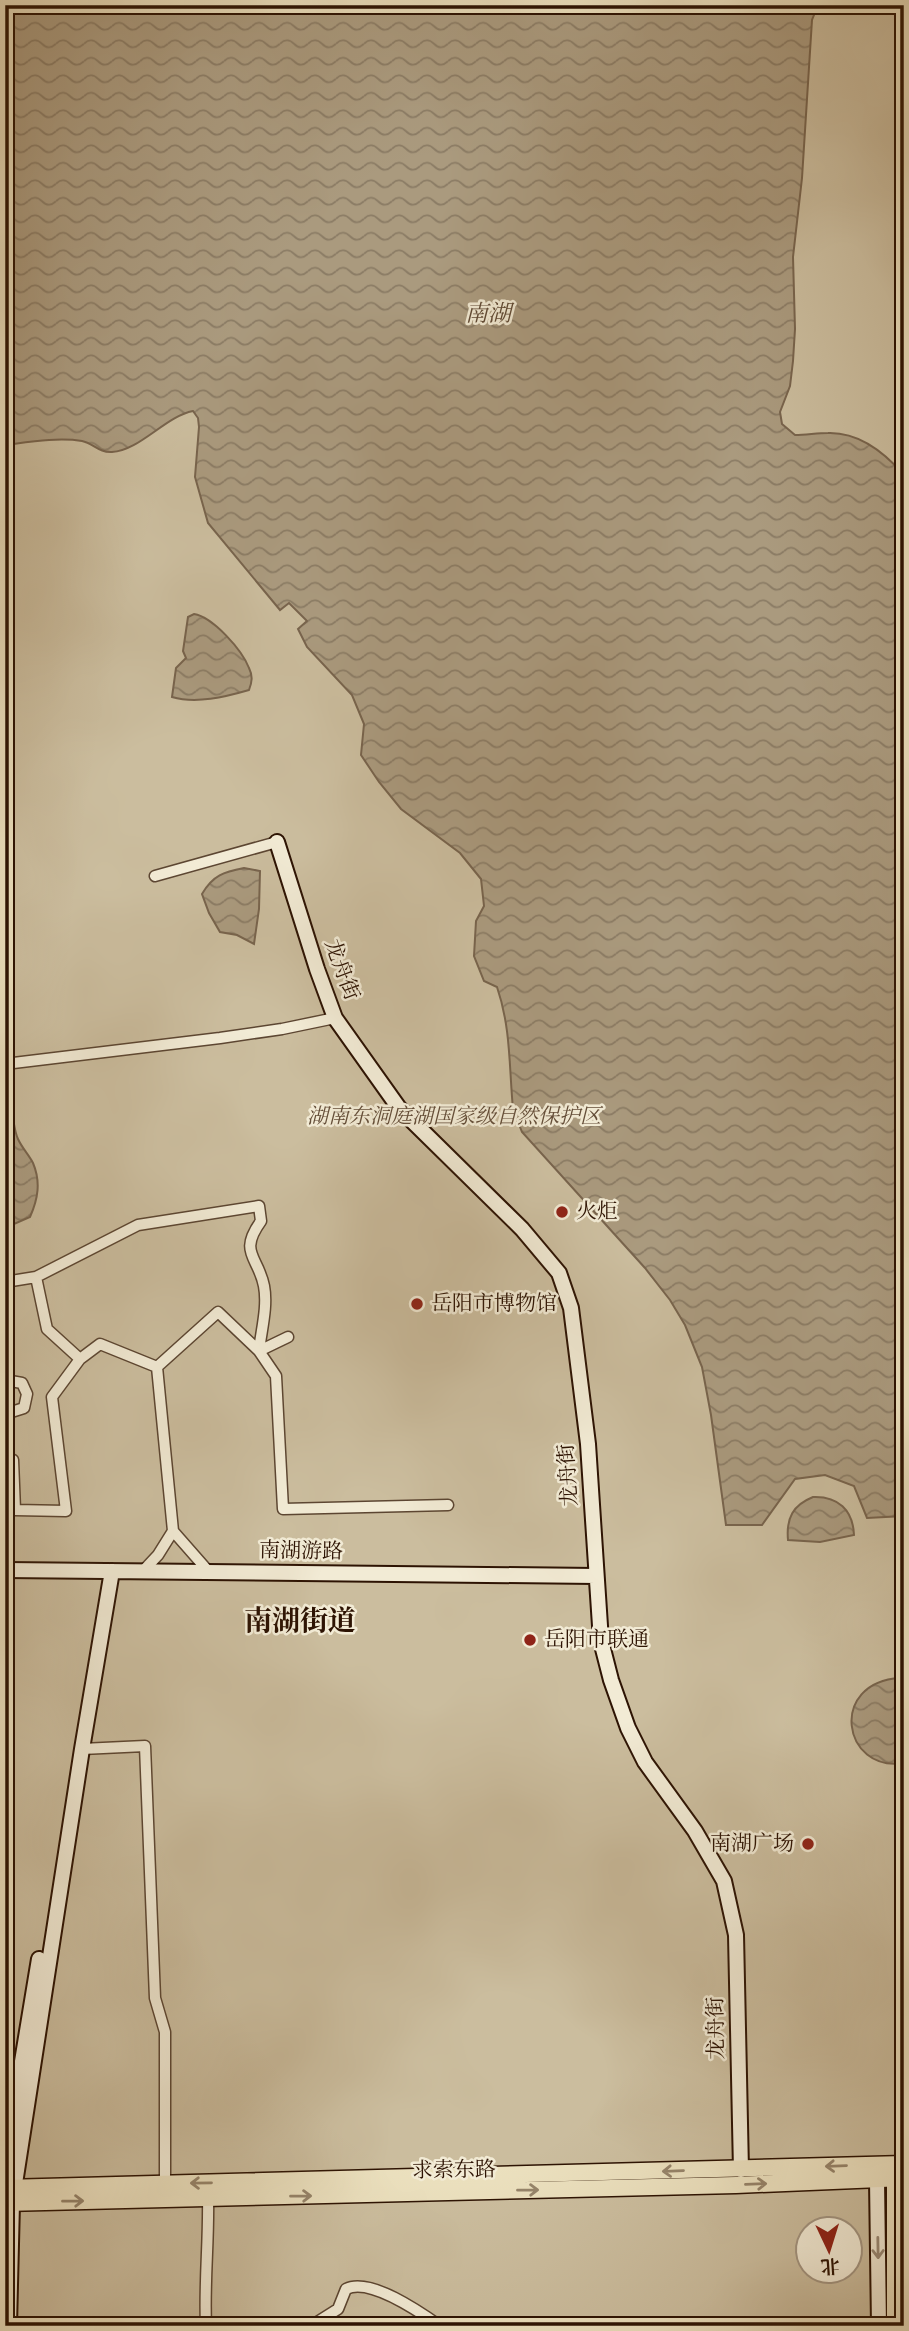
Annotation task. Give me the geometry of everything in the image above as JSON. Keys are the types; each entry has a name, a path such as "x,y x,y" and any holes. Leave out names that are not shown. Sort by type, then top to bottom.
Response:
{"main road":[{"name":"求索东路","path":"9,2195 165,2184 741,2170 899,2171"},
{"name":"求索东路","path":"9,2195 208,2199 877,2180 899,2171"},
{"path":"895,2326 899,2171"}],"street":[{"path":"155,876 277,842"},
{"name":"龙舟街","path":"277,842 335,1018 399,1108 523,1229 559,1273 571,1308 589,1444 601,1641 611,1680 628,1728 645,1762 695,1831 724,1881 736,1935 741,2170"},
{"path":"5,1064 220,1038 335,1018"},
{"path":"5,1282 36,1277 138,1226 259,1206 261,1221 251,1235 250,1252 264,1287 259,1351"},
{"path":"36,1277 47,1329 80,1359"},
{"path":"158,1367 218,1312 259,1351 276,1376 283,1509 448,1505"},
{"path":"259,1351 288,1337"},
{"path":"5,1461 13,1460 15,1510 66,1511 52,1397 80,1359 100,1344 158,1367"},
{"path":"143,1571 159,1555 173,1531 158,1367"},
{"path":"5,1380 22,1383 27,1394 23,1408 5,1414"},
{"path":"173,1531 209,1572"},
{"name":"南湖游路","path":"5,1570 596,1576"},
{"path":"9,2326 9,2195 82,1749 107,1571"},
{"path":"5,2164 107,1571"},
{"path":"82,1749 145,1746 155,1997 164,2032 165,2184"},
{"path":"877,2180 879,2326"},
{"path":"206,2326 204,2291 209,2234 208,2199"},
{"path":"311,2326 338,2309 346,2289 351,2286 374,2290 411,2306 440,2326"}],"green space":[{"name":"湖南东洞庭湖国家级自然保护区","path":"5,5 904,5 904,2326 5,2326"}],"water":[{"name":"南湖","path":"5,5 818,5 812,20 802,178 793,257 793,361 790,386 780,412 782,424 795,435 828,433 861,440 880,452 904,475 904,1516 867,1518 854,1486 825,1475 795,1479 762,1525 726,1525 702,1367 685,1325 645,1268 522,1132 513,1109 502,1002 497,987 484,981 474,956 476,921 484,906 481,879 460,853 401,809 379,782 361,755 364,724 352,695 307,647 298,629 307,621 289,603 280,610 208,523 195,477 199,427 198,418 193,411 173,419 132,446 112,452 73,440 44,440 5,445"},
{"path":"194,614 210,621 240,652 251,674 249,690 201,700 172,697 176,668 186,658 183,651 188,617"},
{"path":"244,868 260,871 259,909 254,944 237,935 220,932 202,894 210,882 220,875"},
{"path":"5,1097 18,1139 33,1163 38,1184 30,1217 5,1228"},
{"path":"813,1497 830,1499 842,1506 851,1518 854,1535 820,1542 788,1540 788,1525 792,1513 800,1504"},
{"path":"904,1679 904,1763 883,1762 867,1754 857,1742 852,1726 853,1709 862,1694 877,1683"}],"place":[{"name":"火炬","path":"562,1212"},
{"name":"岳阳市博物馆","path":"417,1304"},
{"name":"岳阳市联通","path":"530,1640"},
{"name":"南湖广场","path":"808,1844"}],"district":[{"name":"南湖街道","path":"300,1622"}]}
